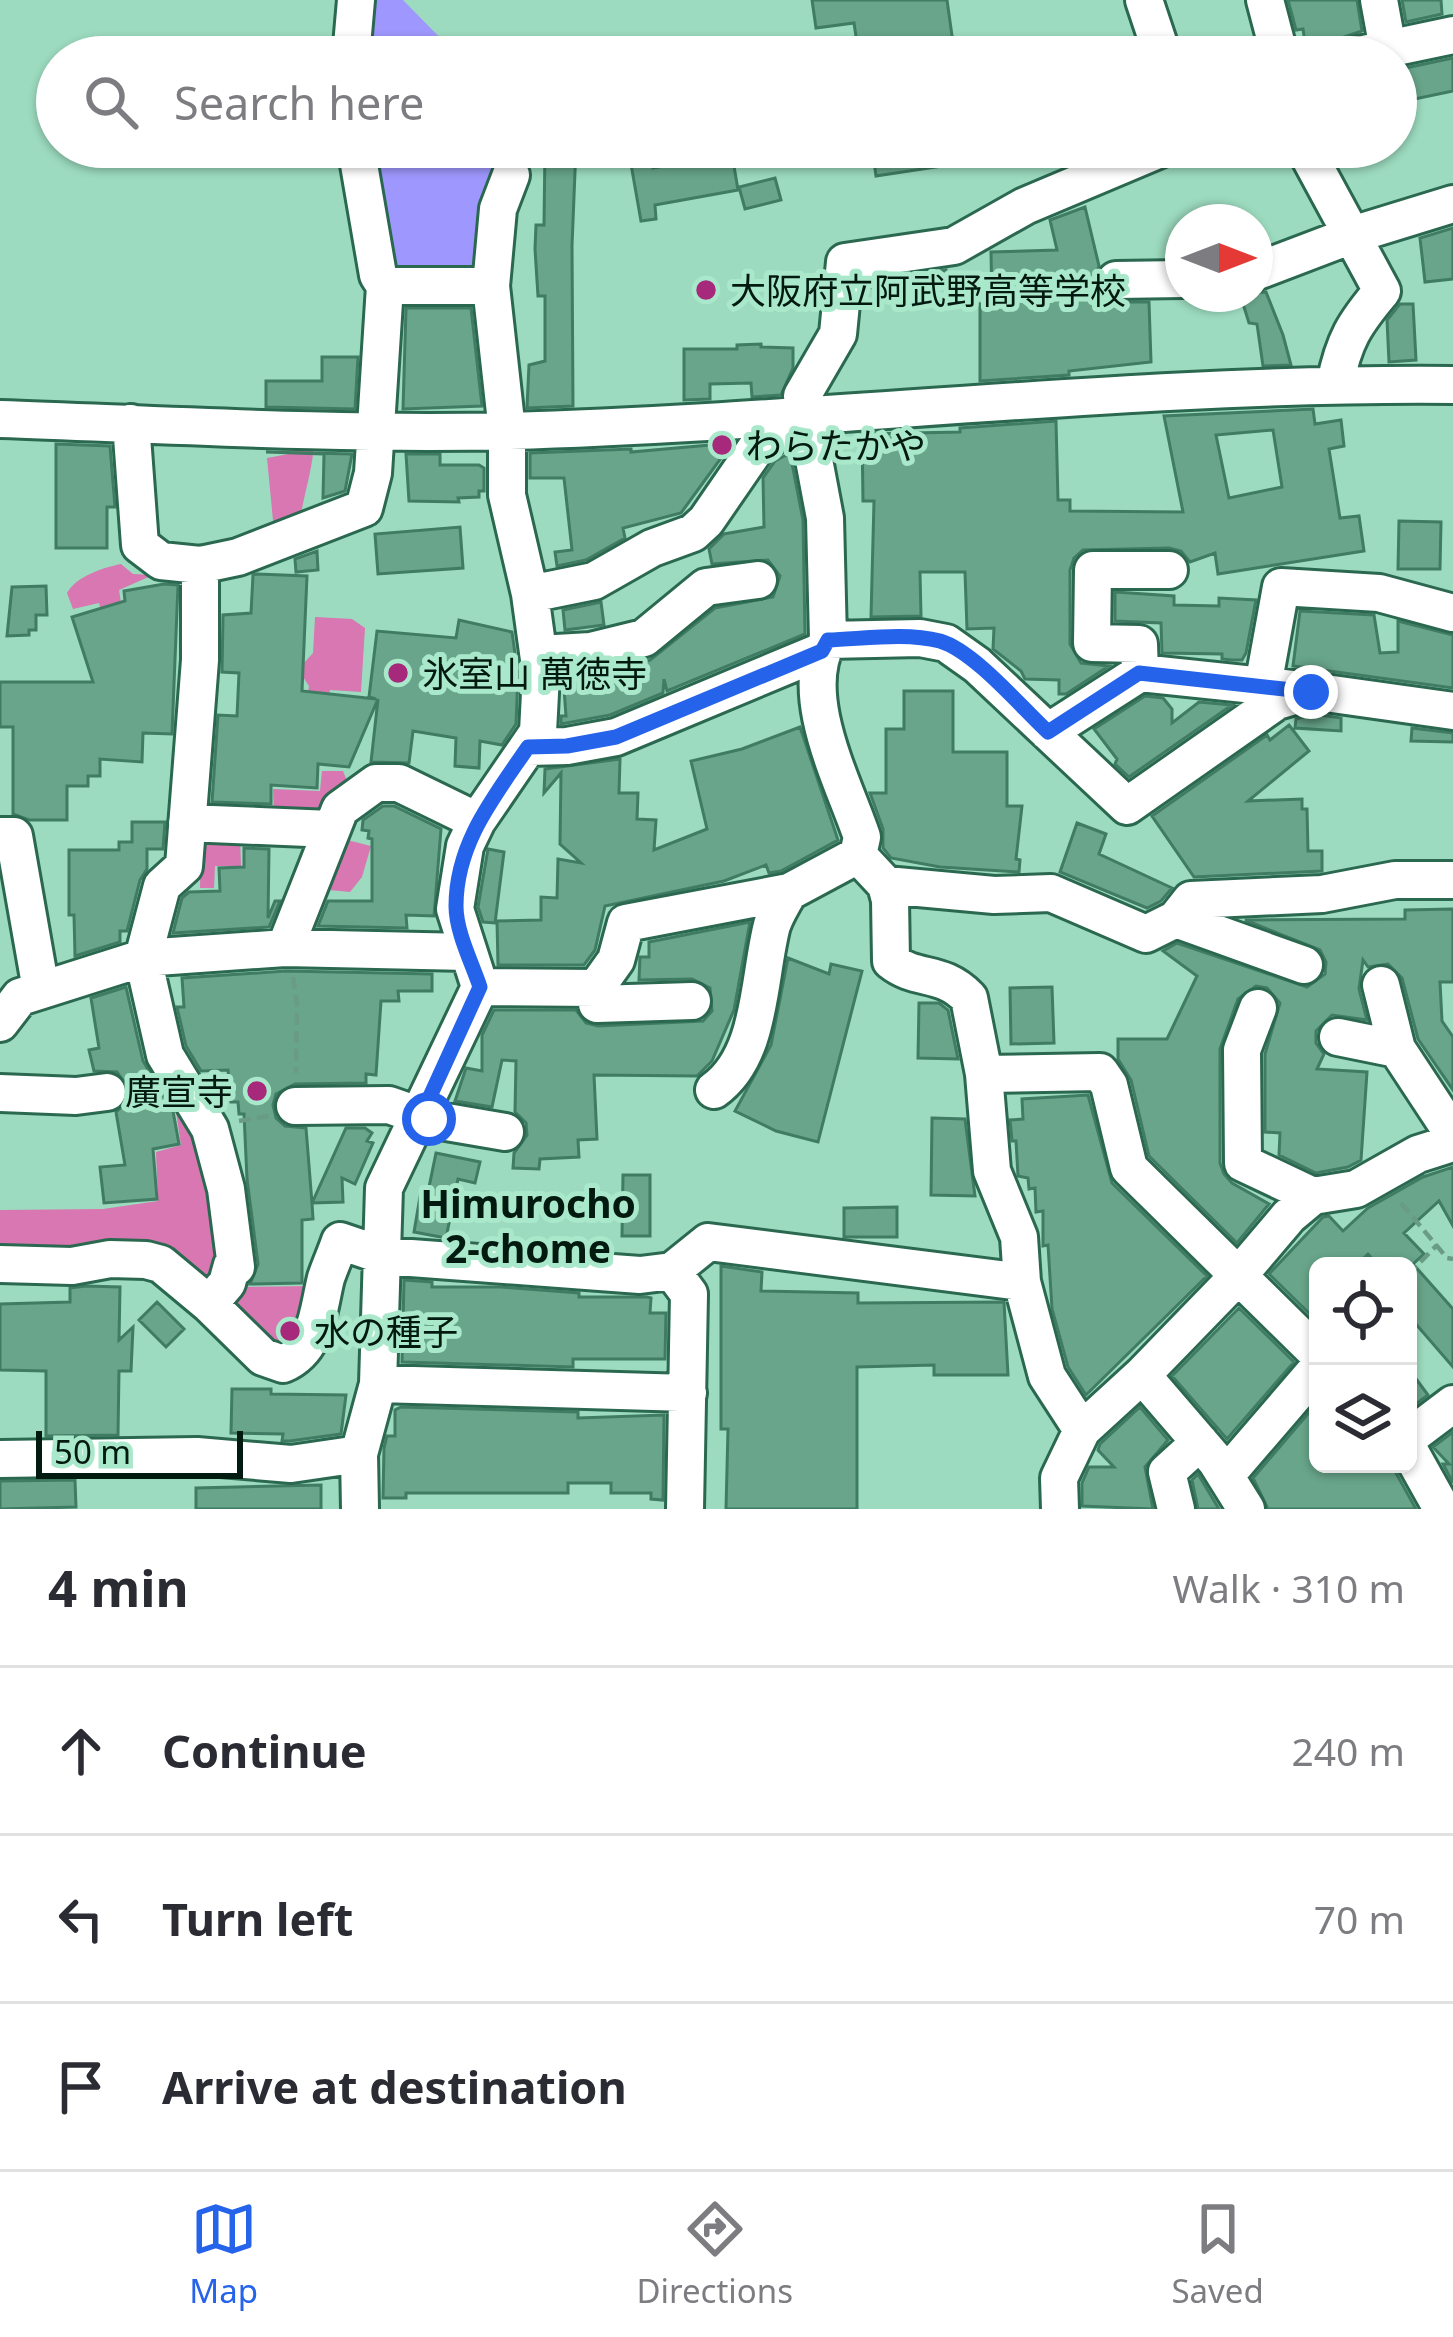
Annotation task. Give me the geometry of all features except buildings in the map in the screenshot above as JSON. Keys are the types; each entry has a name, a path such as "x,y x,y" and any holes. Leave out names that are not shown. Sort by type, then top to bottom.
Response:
{"street":[{"path":"353,36 356,0"},
{"path":"1144,0 1156,36"},
{"path":"1265,0 1274,36"},
{"path":"1379,0 1386,36"},
{"path":"1417,43 1453,35"},
{"path":"130,423 140,545 161,560 200,565 238,557 364,508 373,473 385,286 377,275 359,168"},
{"path":"692,1001 597,1004 596,988 616,960 626,923 789,892 858,855 862,837 815,692 825,646 825,518 802,396 838,334 844,262 954,246 1025,206 1115,168"},
{"path":"1315,168 1382,290 1342,345 1335,384"},
{"path":"361,1509 359,1454 377,1384 384,1188 480,987 455,909 465,846 538,732 538,654 507,494 506,431 490,286 498,209 511,175"},
{"path":"1273,265 1453,203"},
{"path":"1116,280 1165,279"},
{"path":"385,286 490,286"},
{"path":"0,419 506,431 805,418 1335,384 1453,385"},
{"path":"530,594 594,581 682,537 706,521 759,444 805,418"},
{"path":"682,537 706,587"},
{"path":"200,565 200,660 184,866 162,886 143,958 161,1046 210,1129 226,1189 234,1270 209,1304"},
{"path":"1139,673 1138,644 1092,643 1093,570 1169,570"},
{"path":"538,654 591,651 644,638 706,587 758,580"},
{"path":"1264,686 1281,586 1379,593 1453,613"},
{"path":"528,747 616,737 825,646 920,638 946,643 977,665 1127,806 1277,701 1311,692"},
{"path":"1048,732 1139,673 1453,711"},
{"path":"287,948 340,808 376,783 399,783 477,821"},
{"path":"187,823 331,829"},
{"path":"0,836 14,836 41,990"},
{"path":"858,855 886,885 891,961 902,970 940,976 969,998 985,1074 992,1172 1019,1237 1022,1282 1047,1376 1082,1430"},
{"path":"886,885 994,895 1051,893 1146,934 1176,919 1191,900 1322,894 1395,880 1453,880"},
{"path":"714,1090 730,1078 743,1054 773,921 789,892"},
{"path":"1176,919 1304,965"},
{"path":"0,1023 20,997 143,958 287,948 468,952"},
{"path":"1381,985 1397,1049 1453,1133"},
{"path":"480,987 596,988"},
{"path":"1258,1008 1241,1050 1243,1163 1313,1196"},
{"path":"1339,1037 1397,1049"},
{"path":"985,1074 1100,1072 1109,1085 1130,1168 1309,1345"},
{"path":"0,1093 76,1096 107,1092"},
{"path":"295,1106 389,1105 505,1132"},
{"path":"1060,1509 1059,1478 1082,1430 1239,1275 1289,1216 1313,1196 1356,1189 1418,1154 1453,1143"},
{"path":"0,1264 72,1266 110,1259 161,1264 263,1357 283,1364 296,1357 316,1324 340,1241 384,1256 640,1275 672,1271 708,1242 1022,1282"},
{"path":"672,1271 688,1294 686,1509"},
{"path":"1142,1375 1226,1474 1246,1509"},
{"path":"1226,1474 1309,1378"},
{"path":"377,1384 688,1393"},
{"path":"1417,1431 1453,1404"},
{"path":"1176,1509 1167,1472 1200,1442"},
{"path":"0,1459 197,1456 291,1464 359,1454"},
{"path":"1417,1464 1442,1509"}],"path":[{"path":"210,1129 294,1112 298,1003 287,948"},
{"path":"1377,1175 1453,1259"},
{"path":"1417,1265 1437,1245"}],"shaded area":[{"path":"374,0 403,0 438,36 368,36"},
{"path":"373,168 509,168 491,196 479,262 456,278 389,280"},
{"path":"295,441 314,442 300,520 274,531 267,458 294,453"},
{"path":"121,564 133,574 153,575 119,590 126,635 111,646 99,603 73,609 67,593 83,577"},
{"path":"315,617 352,619 365,628 361,692 330,690 324,712 305,710 309,686 303,664 313,653"},
{"path":"322,771 343,771 349,786 325,817 274,816 273,789 320,791"},
{"path":"201,835 240,836 241,866 215,866 214,888 200,888"},
{"path":"339,838 371,846 362,877 350,892 318,889"},
{"path":"171,1079 204,1139 228,1255 211,1295 166,1258 0,1258 0,1210 103,1209 158,1201 156,1152 181,1145"},
{"path":"311,1286 288,1351 271,1352 221,1301 230,1287"}],"place":[{"name":"大阪府立阿武野高等学校","path":"706,290"},
{"name":"わらたかや","path":"722,445"},
{"name":"氷室山 萬徳寺","path":"398,673"},
{"name":"廣宣寺","path":"257,1091"},
{"name":"水の種子","path":"290,1331"}],"district":[{"name":"Himurocho 2-chome","path":"528,1224"}],"route":[{"path":"429,1119 421,1116 480,987 455,909 465,846 528,747 616,737 822,651 828,640 920,638 946,643 977,665 1048,732 1139,673 1311,692"}]}
